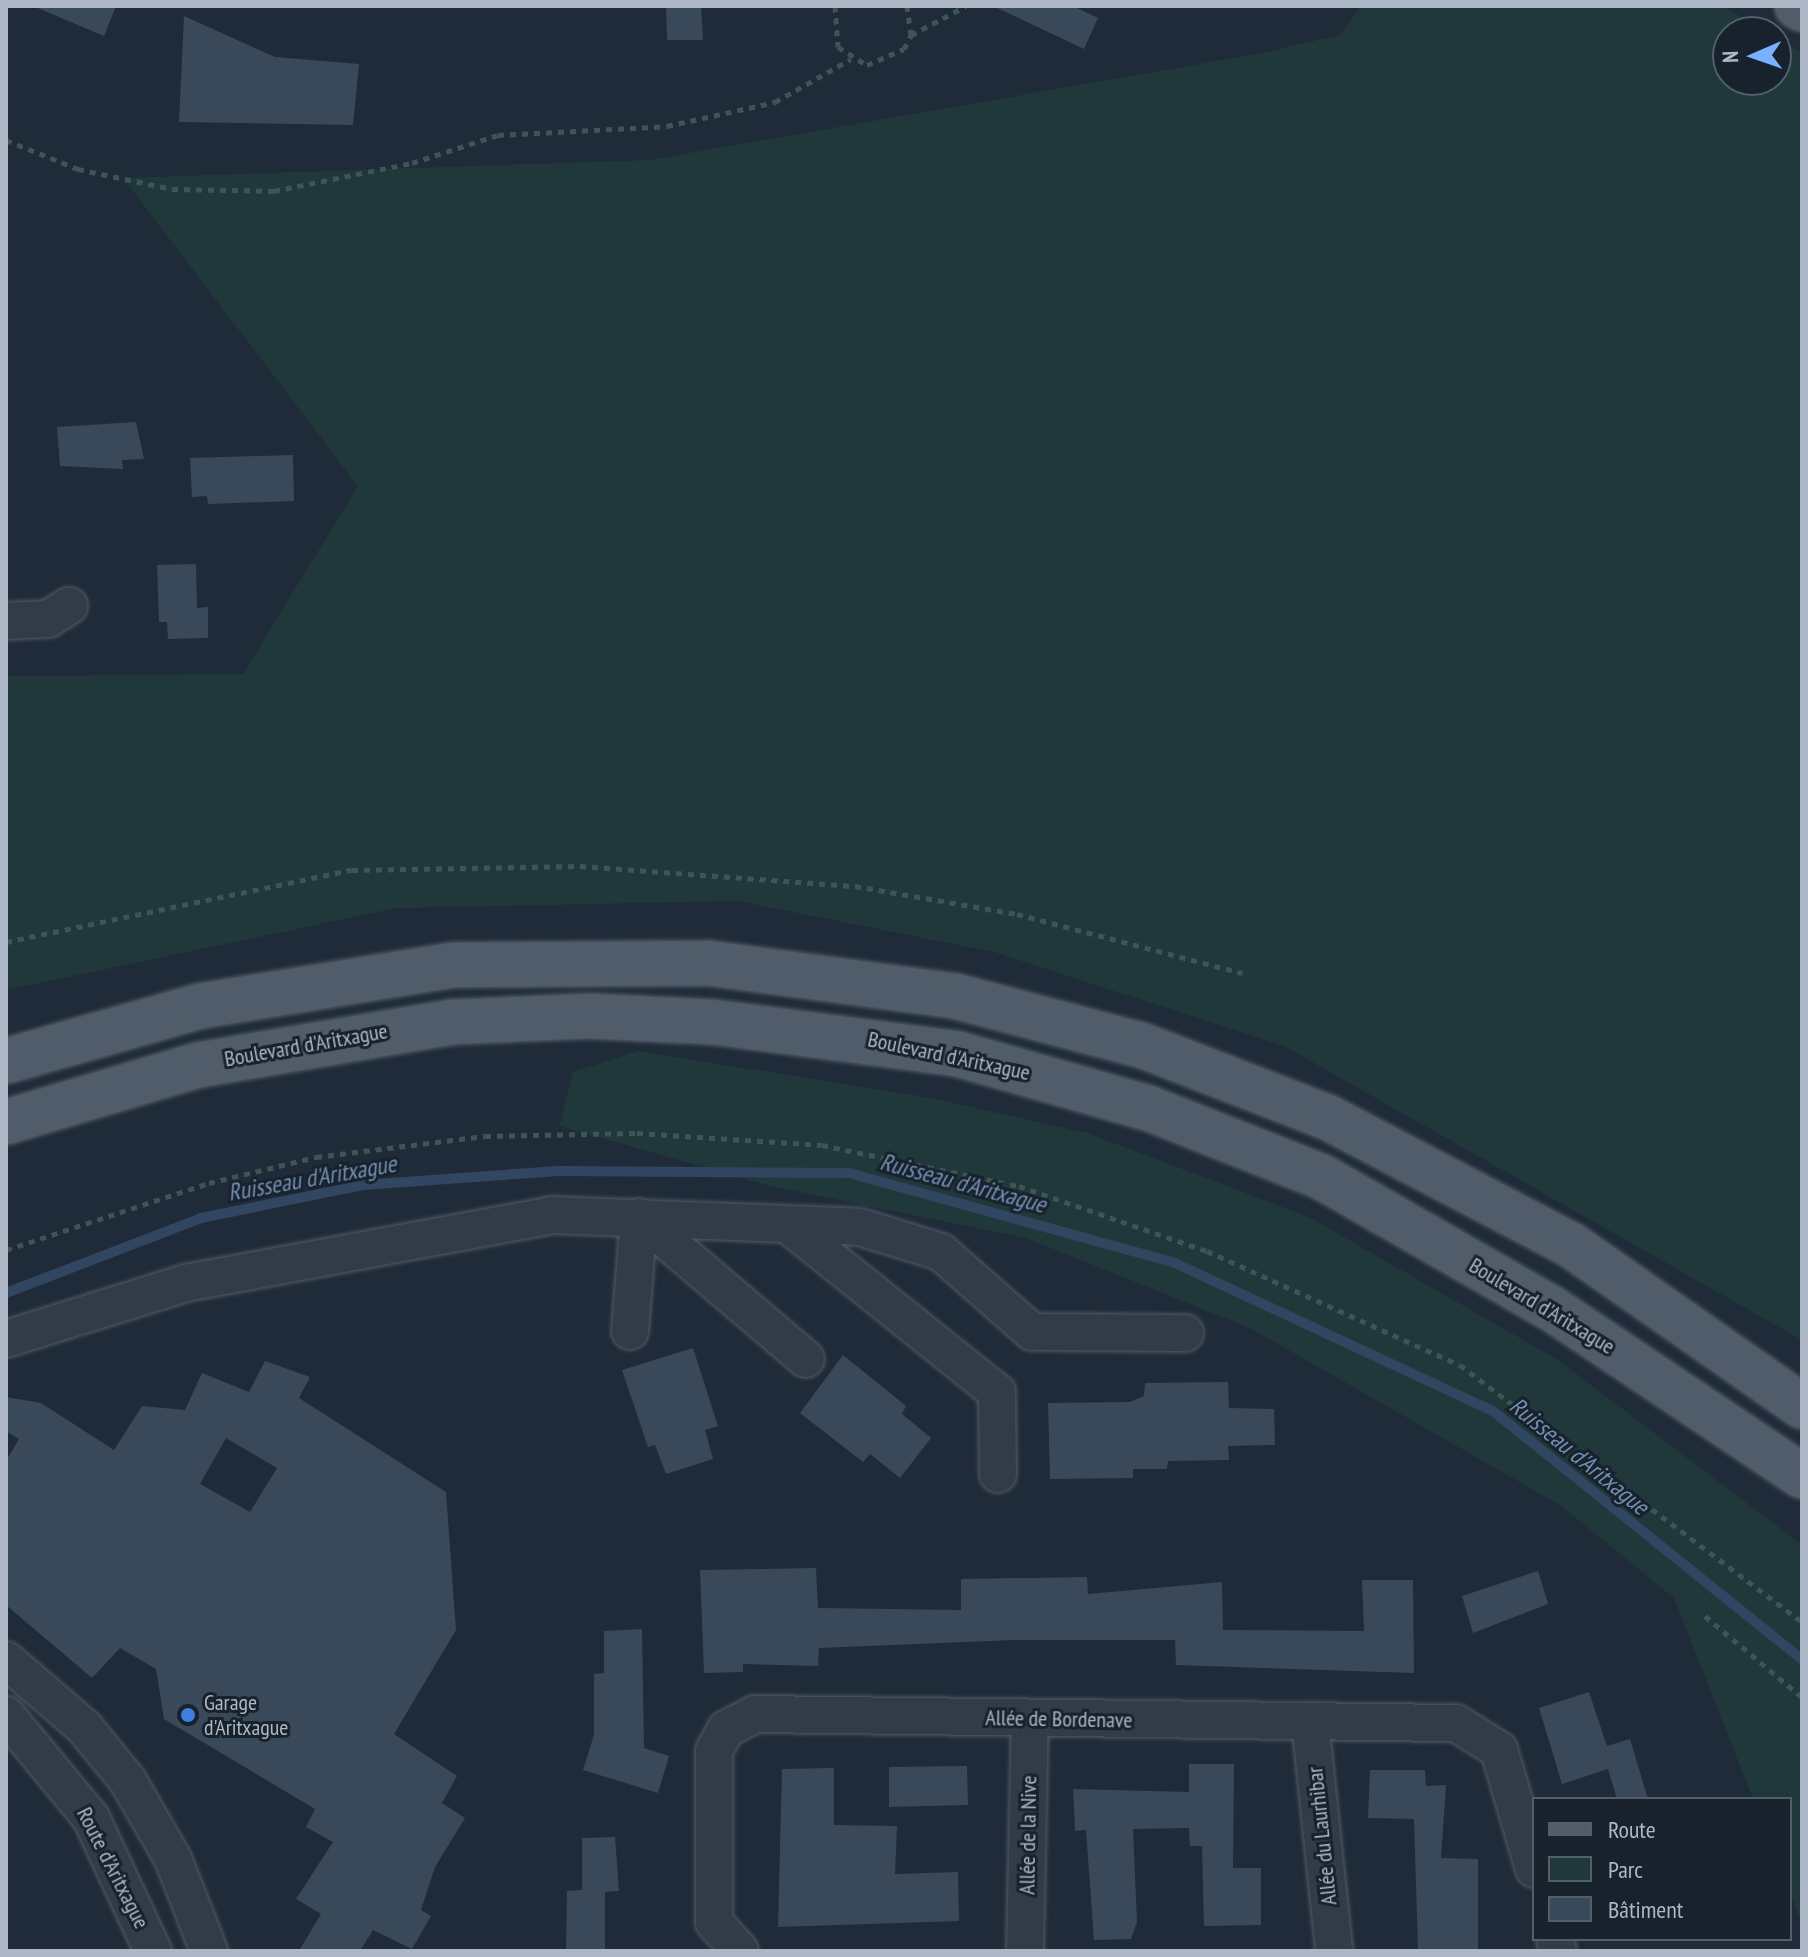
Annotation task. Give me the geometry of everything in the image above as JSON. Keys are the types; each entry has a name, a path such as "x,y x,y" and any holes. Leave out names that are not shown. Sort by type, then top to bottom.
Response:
{"main road":[{"path":"1797,6 1802,9"},
{"path":"6,1061 200,1006 452,965 708,963 955,996 1141,1045 1329,1118 1571,1245 1802,1406"},
{"name":"Boulevard d'Aritxague","path":"6,1122 198,1065 452,1022 589,1016 713,1022 944,1051 1148,1108 1322,1177 1551,1308 1802,1476"}],"street":[{"path":"6,621 48,619 69,606"},
{"path":"6,1339 186,1283 419,1234 552,1215 860,1227 941,1252 1032,1332 1185,1333"},
{"path":"630,1331 639,1217"},
{"path":"639,1217 806,1359"},
{"path":"787,1224 997,1392 998,1474"},
{"path":"6,1660 84,1727 128,1781 173,1859 209,1951"},
{"name":"Allée de Bordenave","path":"740,1951 714,1922 714,1751 726,1729 755,1714 1456,1723 1480,1732 1499,1750 1532,1862"},
{"name":"Route d'Aritxague","path":"6,1715 91,1818 153,1951"},
{"name":"Allée de la Nive","path":"1025,1951 1030,1719"},
{"name":"Allée du Laurhibar","path":"1310,1721 1334,1951"}],"path":[{"path":"835,6 831,29 851,59"},
{"path":"907,6 911,35"},
{"path":"6,140 78,169 172,189 274,191 412,163 498,135 667,126 760,105 851,59 886,63 911,35 966,6"},
{"path":"6,942 352,870 580,866 855,886 1017,914 1242,973"},
{"path":"1705,1616 1802,1697"}],"green space":[{"path":"1361,6 1723,6 1740,16 1712,16 1712,96 1792,96 1792,47 1802,53 1802,1340 1284,1046 994,952 738,901 397,908 6,990 6,676 243,674 358,486 123,178 649,160 1263,53 1340,35"},
{"path":"638,1051 926,1097 1087,1133 1309,1217 1558,1360 1802,1545 1802,1924 1792,1898 1792,1797 1752,1797 1674,1598 1560,1505 1250,1328 1026,1238 770,1186 559,1126 573,1072"}],"building":[{"path":"33,6 116,6 104,36"},
{"path":"666,6 701,6 703,40 667,40"},
{"path":"993,6 1073,6 1098,18 1084,49"},
{"path":"184,16 275,57 359,64 353,125 179,122"},
{"path":"136,422 144,459 122,460 123,469 60,466 57,427"},
{"path":"293,455 294,501 208,504 207,496 192,497 190,458"},
{"path":"196,564 197,608 208,607 208,638 168,639 167,622 159,622 157,565"},
{"path":"693,1348 718,1426 705,1430 713,1459 666,1474 655,1445 648,1447 622,1370"},
{"path":"843,1355 906,1406 902,1414 931,1438 900,1478 870,1454 863,1462 800,1413"},
{"path":"265,1361 310,1377 299,1398 446,1492 456,1630 394,1734 457,1776 442,1803 465,1818 435,1867 421,1910 431,1916 412,1949 373,1930 360,1951 299,1951 321,1914 296,1899 333,1842 306,1827 315,1809 164,1719 156,1669 120,1648 92,1678 6,1605 6,1461 19,1439 6,1431 6,1397 41,1403 114,1450 142,1406 185,1410 202,1373 249,1392","holes":["226,1438 277,1468 250,1512 200,1484"]},
{"path":"1228,1382 1229,1408 1274,1409 1275,1445 1228,1446 1229,1460 1168,1461 1167,1469 1133,1469 1133,1478 1050,1479 1048,1403 1130,1402 1144,1396 1145,1383"},
{"path":"816,1568 818,1608 961,1610 961,1579 1087,1577 1088,1594 1222,1582 1223,1630 1364,1631 1362,1580 1413,1580 1414,1673 1176,1665 1175,1640 1013,1640 819,1648 818,1666 743,1664 743,1672 704,1673 700,1570"},
{"path":"1538,1571 1548,1604 1473,1633 1462,1596"},
{"path":"642,1629 644,1748 669,1756 658,1793 583,1770 594,1735 594,1674 604,1673 604,1631"},
{"path":"1589,1692 1607,1746 1630,1739 1647,1797 1616,1797 1608,1769 1562,1784 1539,1708"},
{"path":"1189,1764 1234,1764 1233,1868 1261,1868 1261,1925 1204,1926 1202,1846 1190,1846 1189,1828 1133,1829 1137,1922 1131,1939 1094,1940 1086,1830 1075,1831 1073,1789 1189,1792"},
{"path":"967,1766 968,1805 889,1807 889,1767"},
{"path":"834,1768 834,1825 897,1826 895,1874 958,1872 959,1921 778,1927 782,1769"},
{"path":"1370,1770 1425,1770 1426,1786 1446,1785 1441,1858 1478,1859 1478,1951 1418,1951 1414,1819 1368,1818"},
{"path":"615,1837 619,1891 605,1892 605,1951 566,1951 567,1891 582,1890 582,1838"}],"waterway":[{"name":"Ruisseau d'Aritxague","path":"6,1293 201,1218 363,1185 559,1171 849,1173 1175,1263 1493,1411 1802,1659"}],"place":[{"name":"Garage d'Aritxague","path":"188,1715"}]}
